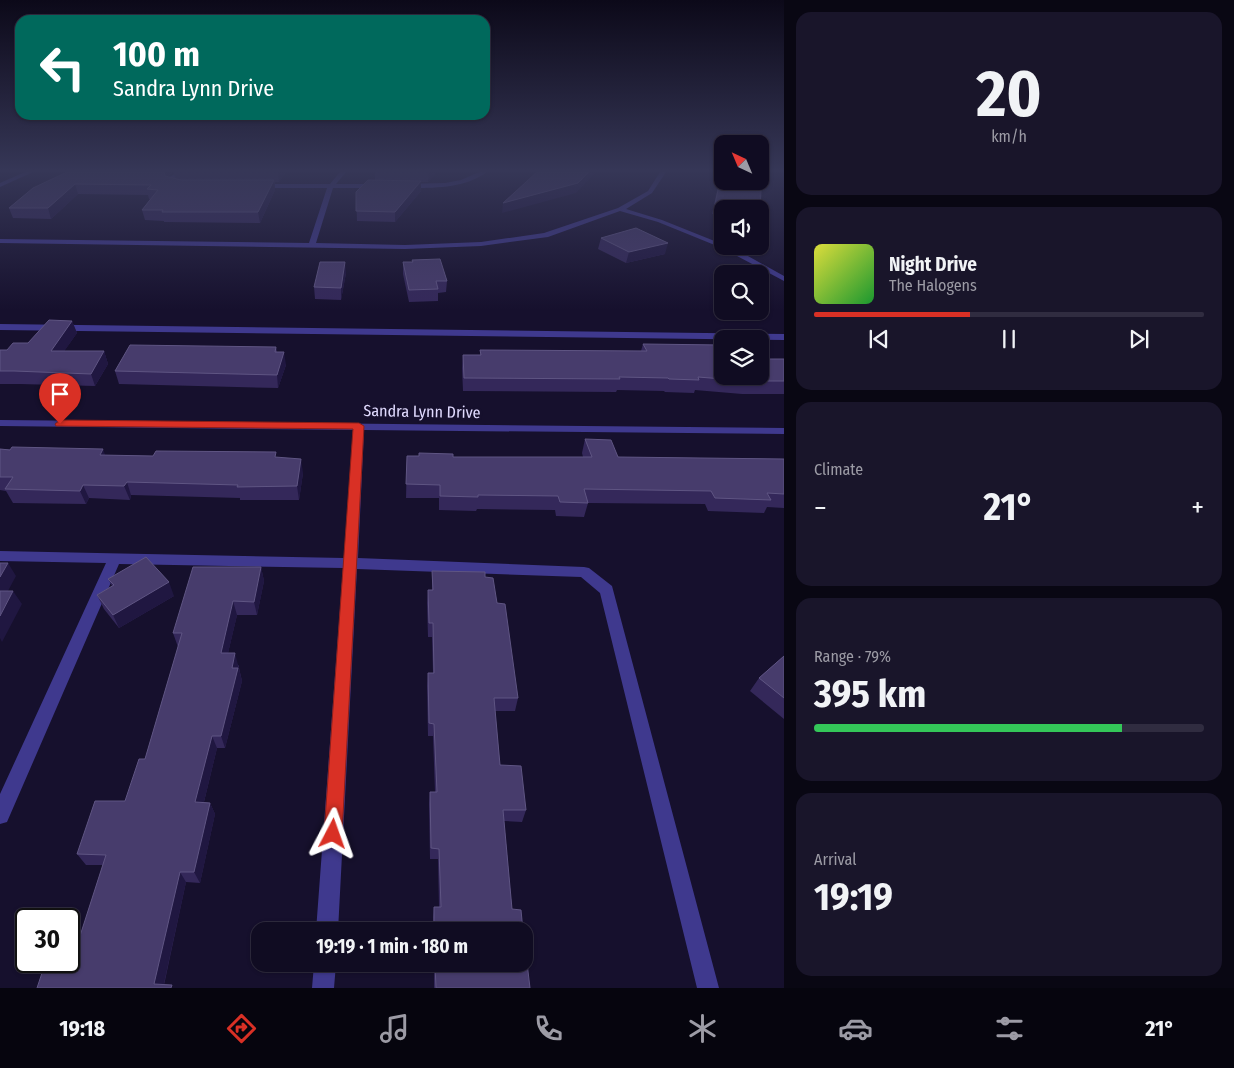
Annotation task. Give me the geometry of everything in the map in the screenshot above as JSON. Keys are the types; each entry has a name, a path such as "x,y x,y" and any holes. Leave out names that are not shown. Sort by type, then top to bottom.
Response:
{"street":[{"path":"312,245 321,218"},
{"path":"0,241 405,247 481,244 544,235 592,218"},
{"path":"651,218 714,242"},
{"path":"743,255 784,279"},
{"path":"0,326 784,337"},
{"name":"Sandra Lynn Drive","path":"0,423 784,431"},
{"path":"328,922 359,426"},
{"path":"0,556 350,563 584,572 607,590 708,988"},
{"path":"0,815 115,558"},
{"path":"323,988 324,972"}],"building":[{"path":"636,228 668,243 629,252 601,238"},
{"path":"440,259 447,281 436,281 438,289 409,290 403,262"},
{"path":"320,262 345,262 341,288 314,287"},
{"path":"49,320 72,321 51,351 104,351 91,374 0,371 0,350 7,350 13,343 28,343"},
{"path":"643,344 714,345 714,378 698,377 699,380 619,377 620,379 464,378 463,355 481,355 480,350 647,351"},
{"path":"130,345 276,347 275,352 284,352 277,375 115,371"},
{"path":"769,359 784,359 784,381 769,381"},
{"path":"585,439 611,440 618,457 784,459 784,494 767,493 771,500 715,498 711,491 584,489 588,503 560,502 558,496 440,496 440,485 406,484 407,456 419,456 419,453 453,454 453,457 592,457"},
{"path":"12,447 103,449 100,455 153,456 156,451 276,452 275,457 301,459 297,486 237,487 238,485 127,482 124,486 83,485 80,491 5,489 13,477 0,477 0,449 10,450"},
{"path":"146,557 169,582 113,615 97,595 114,585 108,579"},
{"path":"0,563 8,563 0,577"},
{"path":"193,567 261,567 254,602 233,601 221,653 235,653 232,668 238,668 221,736 212,736 195,802 210,803 194,872 180,872 154,984 172,985 171,988 37,988 42,973 80,973 80,936 106,855 77,854 95,801 125,801 139,759 145,759 182,633 173,633"},
{"path":"432,571 485,572 485,577 493,578 497,603 505,604 518,698 494,698 500,765 521,766 526,810 503,810 512,909 521,910 522,922 434,922 434,907 441,907 439,849 431,848 430,792 437,792 434,724 429,723 428,673 434,673 433,623 429,623 428,590 433,590"},
{"path":"0,591 13,591 0,616"},
{"path":"784,656 784,698 759,678"},
{"path":"435,972 528,972 530,988 436,988"}],"route":[{"path":"60,424 359,426 333,834"}]}
